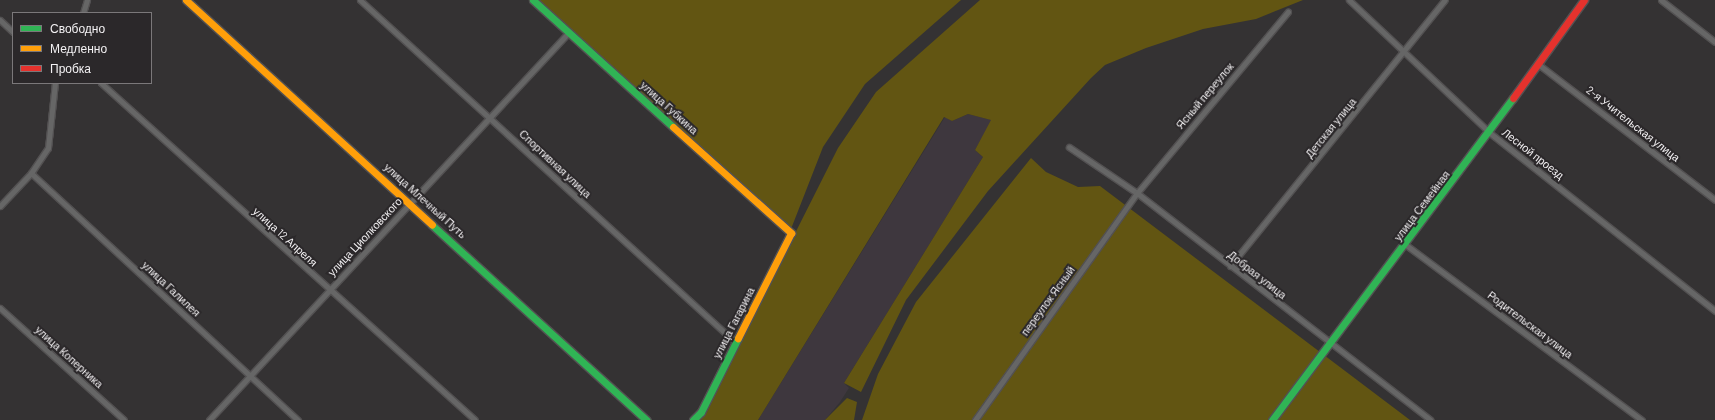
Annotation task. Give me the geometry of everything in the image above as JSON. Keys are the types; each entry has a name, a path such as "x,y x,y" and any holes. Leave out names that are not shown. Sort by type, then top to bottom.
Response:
{"street":[{"path":"83,12 87,0"},
{"name":"улица Млечный Путь","path":"186,0 411,203 646,420"},
{"name":"Спортивная улица","path":"360,0 736,343"},
{"name":"улица Губкина","path":"533,0 791,233"},
{"name":"Лесной проезд","path":"1350,0 1490,133 1715,311"},
{"name":"Детская улица","path":"1230,266 1405,53 1445,0"},
{"name":"улица Семейная","path":"1272,420 1328,342 1406,245 1490,133 1584,0"},
{"path":"1661,0 1715,42"},
{"name":"Ясный переулок","path":"1137,193 1288,12"},
{"path":"0,20 12,31"},
{"name":"улица Циолковского","path":"209,420 569,32"},
{"name":"2-я Учительская улица","path":"1538,64 1715,200"},
{"path":"0,206 31,174 48,148 53,84"},
{"name":"улица 12 Апреля","path":"102,84 475,420"},
{"name":"Добрая улица","path":"1069,148 1137,193 1328,342 1431,420"},
{"name":"улица Галилея","path":"31,174 298,420"},
{"name":"переулок Ясный","path":"975,420 1137,193"},
{"name":"улица Гагарина","path":"693,420 701,412 791,233"},
{"name":"Родительская улица","path":"1406,245 1642,420"},
{"name":"улица Коперника","path":"0,308 124,420"}],"shaded area":[{"path":"539,0 961,0 865,84 823,147 791,229"},
{"path":"980,0 1303,0 1256,19 1203,29 1146,48 1105,65 1091,78 988,191 906,300 861,392 844,383 983,157 975,150 991,120 968,114 952,121 944,117 758,420 701,420 838,148 876,92"},
{"path":"968,114 992,120 975,150 983,157 844,383 849,388 840,402 825,420 758,420 945,117 952,121"},
{"path":"1031,158 1046,172 1078,187 1100,186 1410,420 862,420 878,374 916,302"},
{"path":"847,398 857,402 854,420 825,420"}],"traffic: fast":[{"path":"533,0 673,127"},
{"path":"1272,420 1513,98"},
{"path":"432,225 646,420"},
{"path":"693,420 701,412 738,338"}],"traffic: slow":[{"path":"186,0 432,225"},
{"path":"673,127 791,233 738,338"}],"traffic: jam":[{"path":"1513,98 1584,0"}]}
